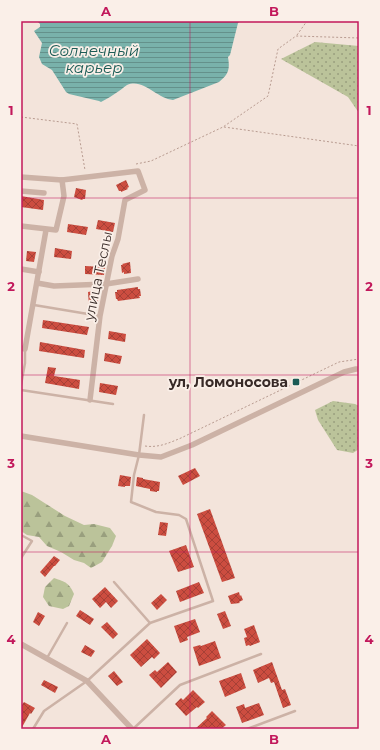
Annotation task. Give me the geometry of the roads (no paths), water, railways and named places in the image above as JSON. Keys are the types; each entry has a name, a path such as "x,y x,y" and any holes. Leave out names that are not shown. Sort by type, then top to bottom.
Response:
{"street":[{"name":"улица Теслы","path":"62,180 138,171 145,190 125,200 118,239 112,256 100,316 90,400"},
{"path":"21,177 62,180 64,196 56,230 21,226"},
{"path":"21,191 44,193"},
{"path":"23,349 33,305 46,230"},
{"path":"21,269 39,272"},
{"path":"37,283 54,286 106,284 138,279"},
{"path":"21,436 139,455 161,457 178,451 344,372 359,369"},
{"path":"21,644 87,681 133,729"}],"lane":[{"path":"33,305 100,316"},
{"path":"21,385 25,363 23,349"},
{"path":"21,390 113,404"},
{"path":"33,729 44,711 87,681 150,623 214,601 186,519 180,515 156,512 131,502 144,415"},
{"path":"21,535 32,541 21,558"},
{"path":"114,582 150,623"},
{"path":"47,658 67,623"},
{"path":"133,729 180,685 261,654"},
{"path":"247,729 295,711"}],"water":[{"name":"Солнечный карьер","path":"37,21 240,21 238,23 230,55 228,57 228,71 219,82 173,100 167,99 139,84 127,85 101,102 69,94 66,92 52,70 42,64 39,57 42,43 34,31 40,27 40,24"}],"place":[{"name":"ул, Ломоносова","path":"296,382"}]}
